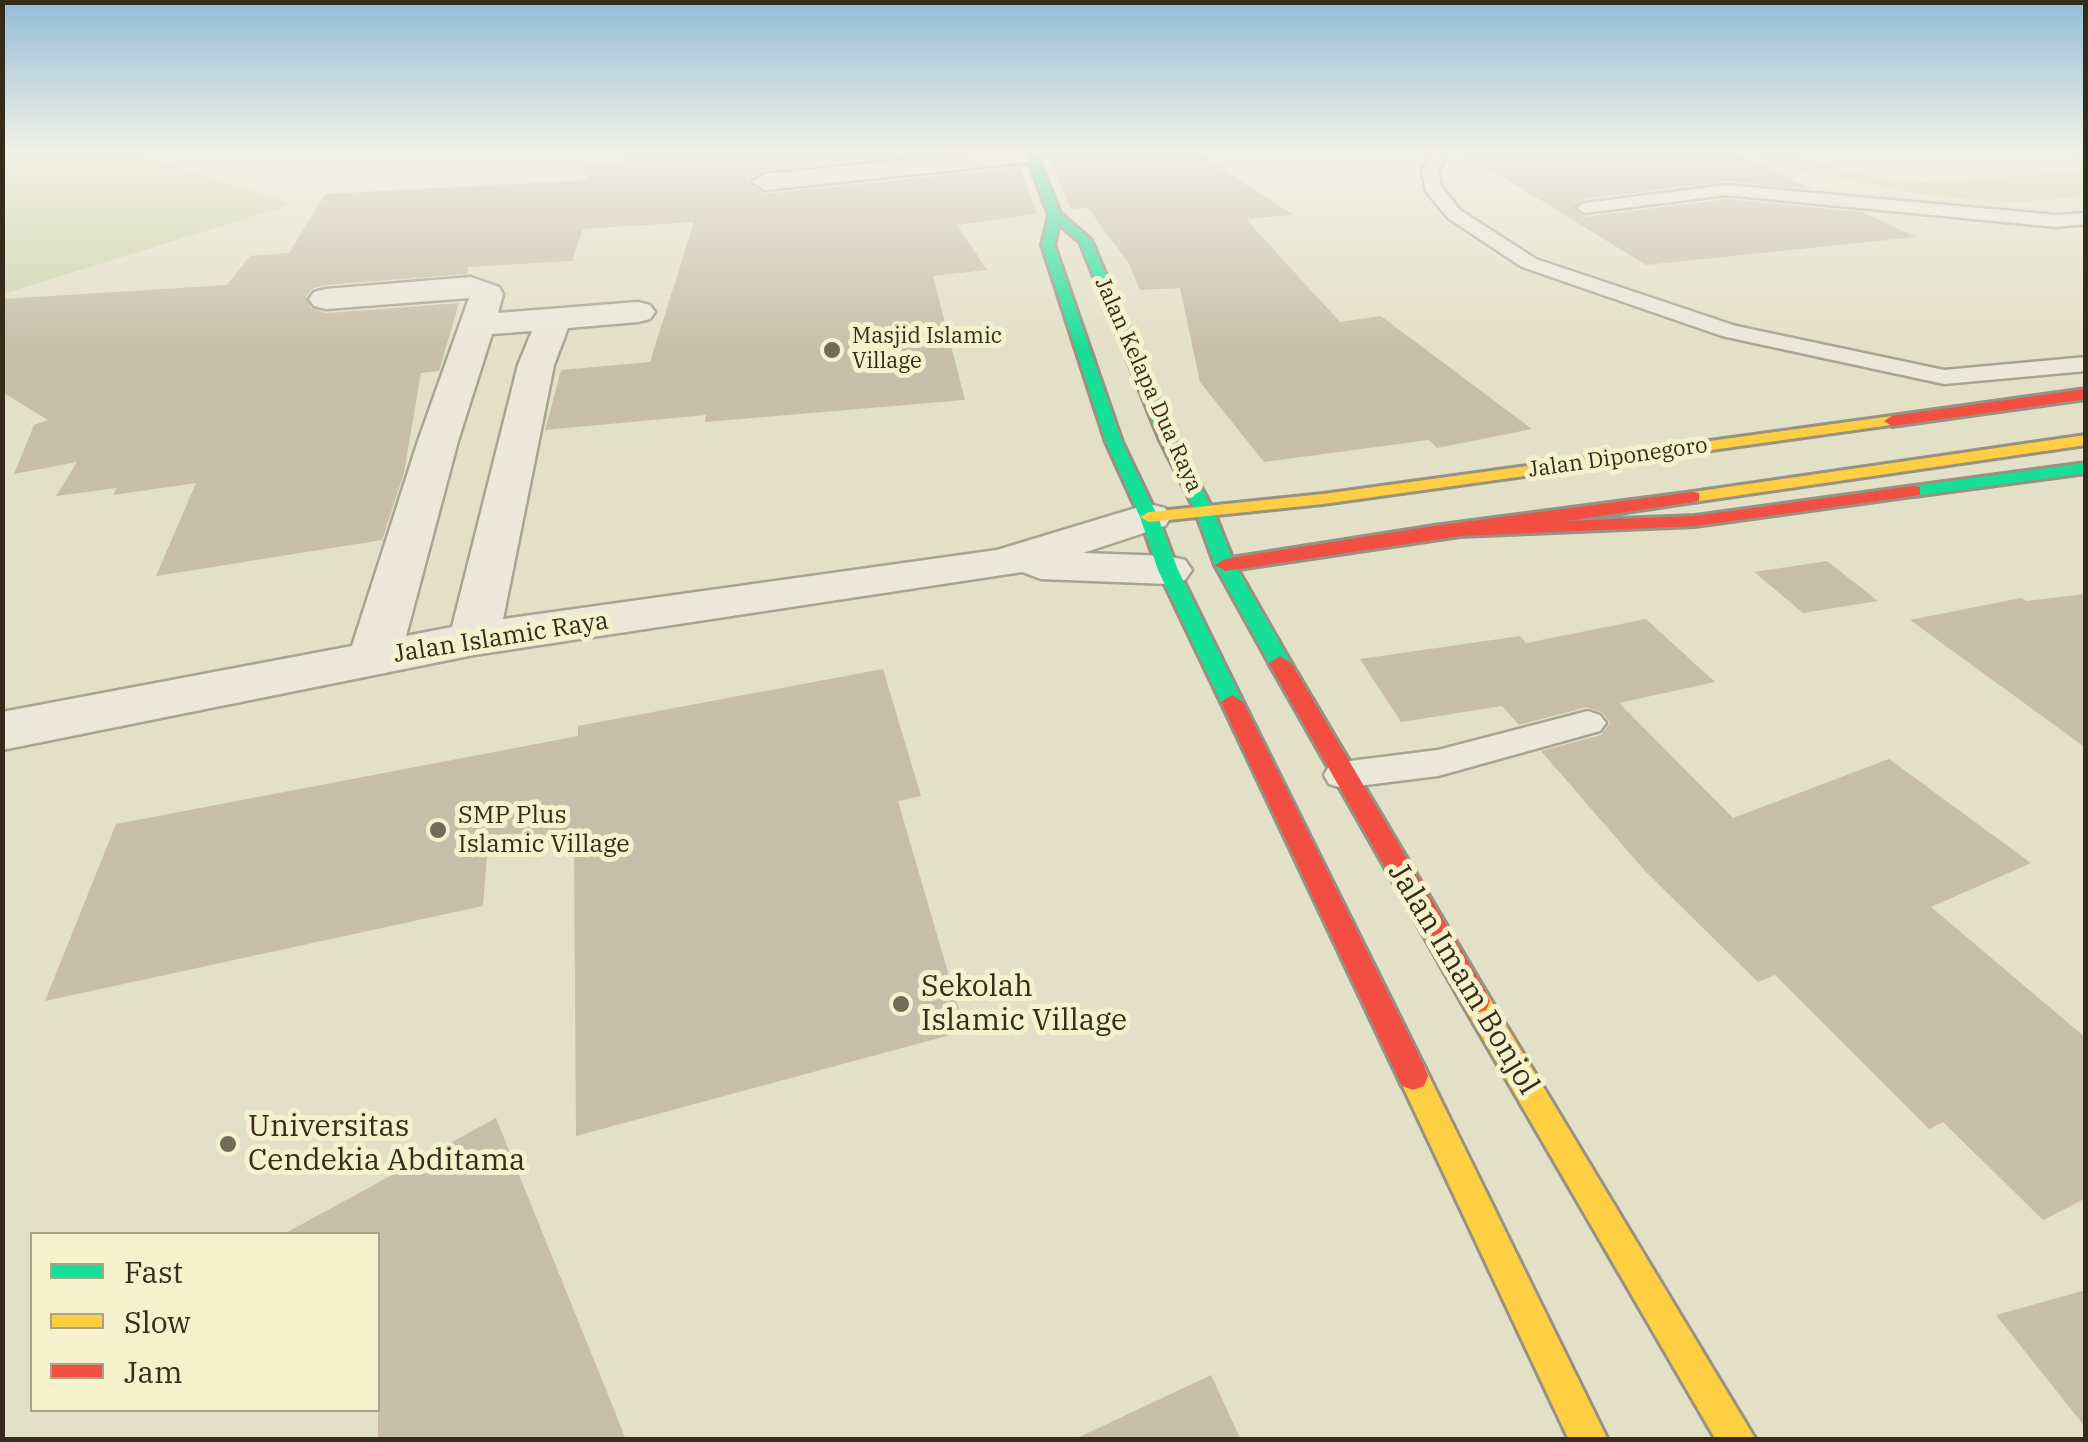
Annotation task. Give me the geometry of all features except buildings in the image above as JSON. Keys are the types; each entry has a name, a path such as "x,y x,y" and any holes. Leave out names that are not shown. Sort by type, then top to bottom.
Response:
{"main road":[{"name":"Jalan Kelapa Dua Raya","path":"1055,216 1048,245 1114,442 1149,517"},
{"name":"Jalan Kelapa Dua Raya","path":"1057,216 1085,240 1167,438 1204,510"},
{"path":"1076,330 1120,326"},
{"name":"Jalan Diponegoro","path":"1149,517 1322,499 2086,394"},
{"name":"Jalan Diponegoro","path":"1225,565 2086,440"},
{"path":"1434,532 1695,521 2086,468"},
{"name":"Jalan Imam Bonjol","path":"1204,510 1225,565 1342,776 1737,1440"},
{"path":"1149,517 1168,570 1590,1440"}],"street":[{"path":"326,299 471,286 487,294 458,392 438,441 374,659"},
{"path":"478,325 638,312"},
{"path":"474,639 536,365 554,320"},
{"name":"Jalan Islamic Raya","path":"2,731 474,639 1003,563 1149,517"},
{"name":"Jalan Islamic Raya","path":"1003,563 1168,570"}],"lane":[{"path":"1458,216 1529,263 1730,331 1944,377 2086,364"},
{"path":"1997,216 2056,222 2086,218"},
{"path":"1342,776 1438,763 1588,722"}],"green space":[{"path":"3,216 253,216 3,294"}],"traffic: fast":[{"path":"1055,216 1048,245 1114,442 1149,517 1168,570 1232,702"},
{"path":"1057,216 1085,240 1167,438 1204,510 1225,565 1280,663"},
{"path":"1914,491 2086,468"}],"traffic: slow":[{"path":"1149,517 1323,499 1892,421"},
{"path":"1693,497 2086,440"},
{"path":"1476,1001 1737,1440"},
{"path":"1413,1076 1589,1440"}],"traffic: jam":[{"path":"1892,421 2086,394"},
{"path":"1434,532 1695,521 1914,491"},
{"path":"1225,565 1693,497"},
{"path":"1280,663 1476,1001"},
{"path":"1232,702 1413,1076"}],"place":[{"name":"Masjid Islamic Village","path":"832,350"},
{"name":"SMP Plus Islamic Village","path":"438,830"},
{"name":"Sekolah Islamic Village","path":"901,1004"},
{"name":"Universitas Cendekia Abditama","path":"228,1144"}]}
